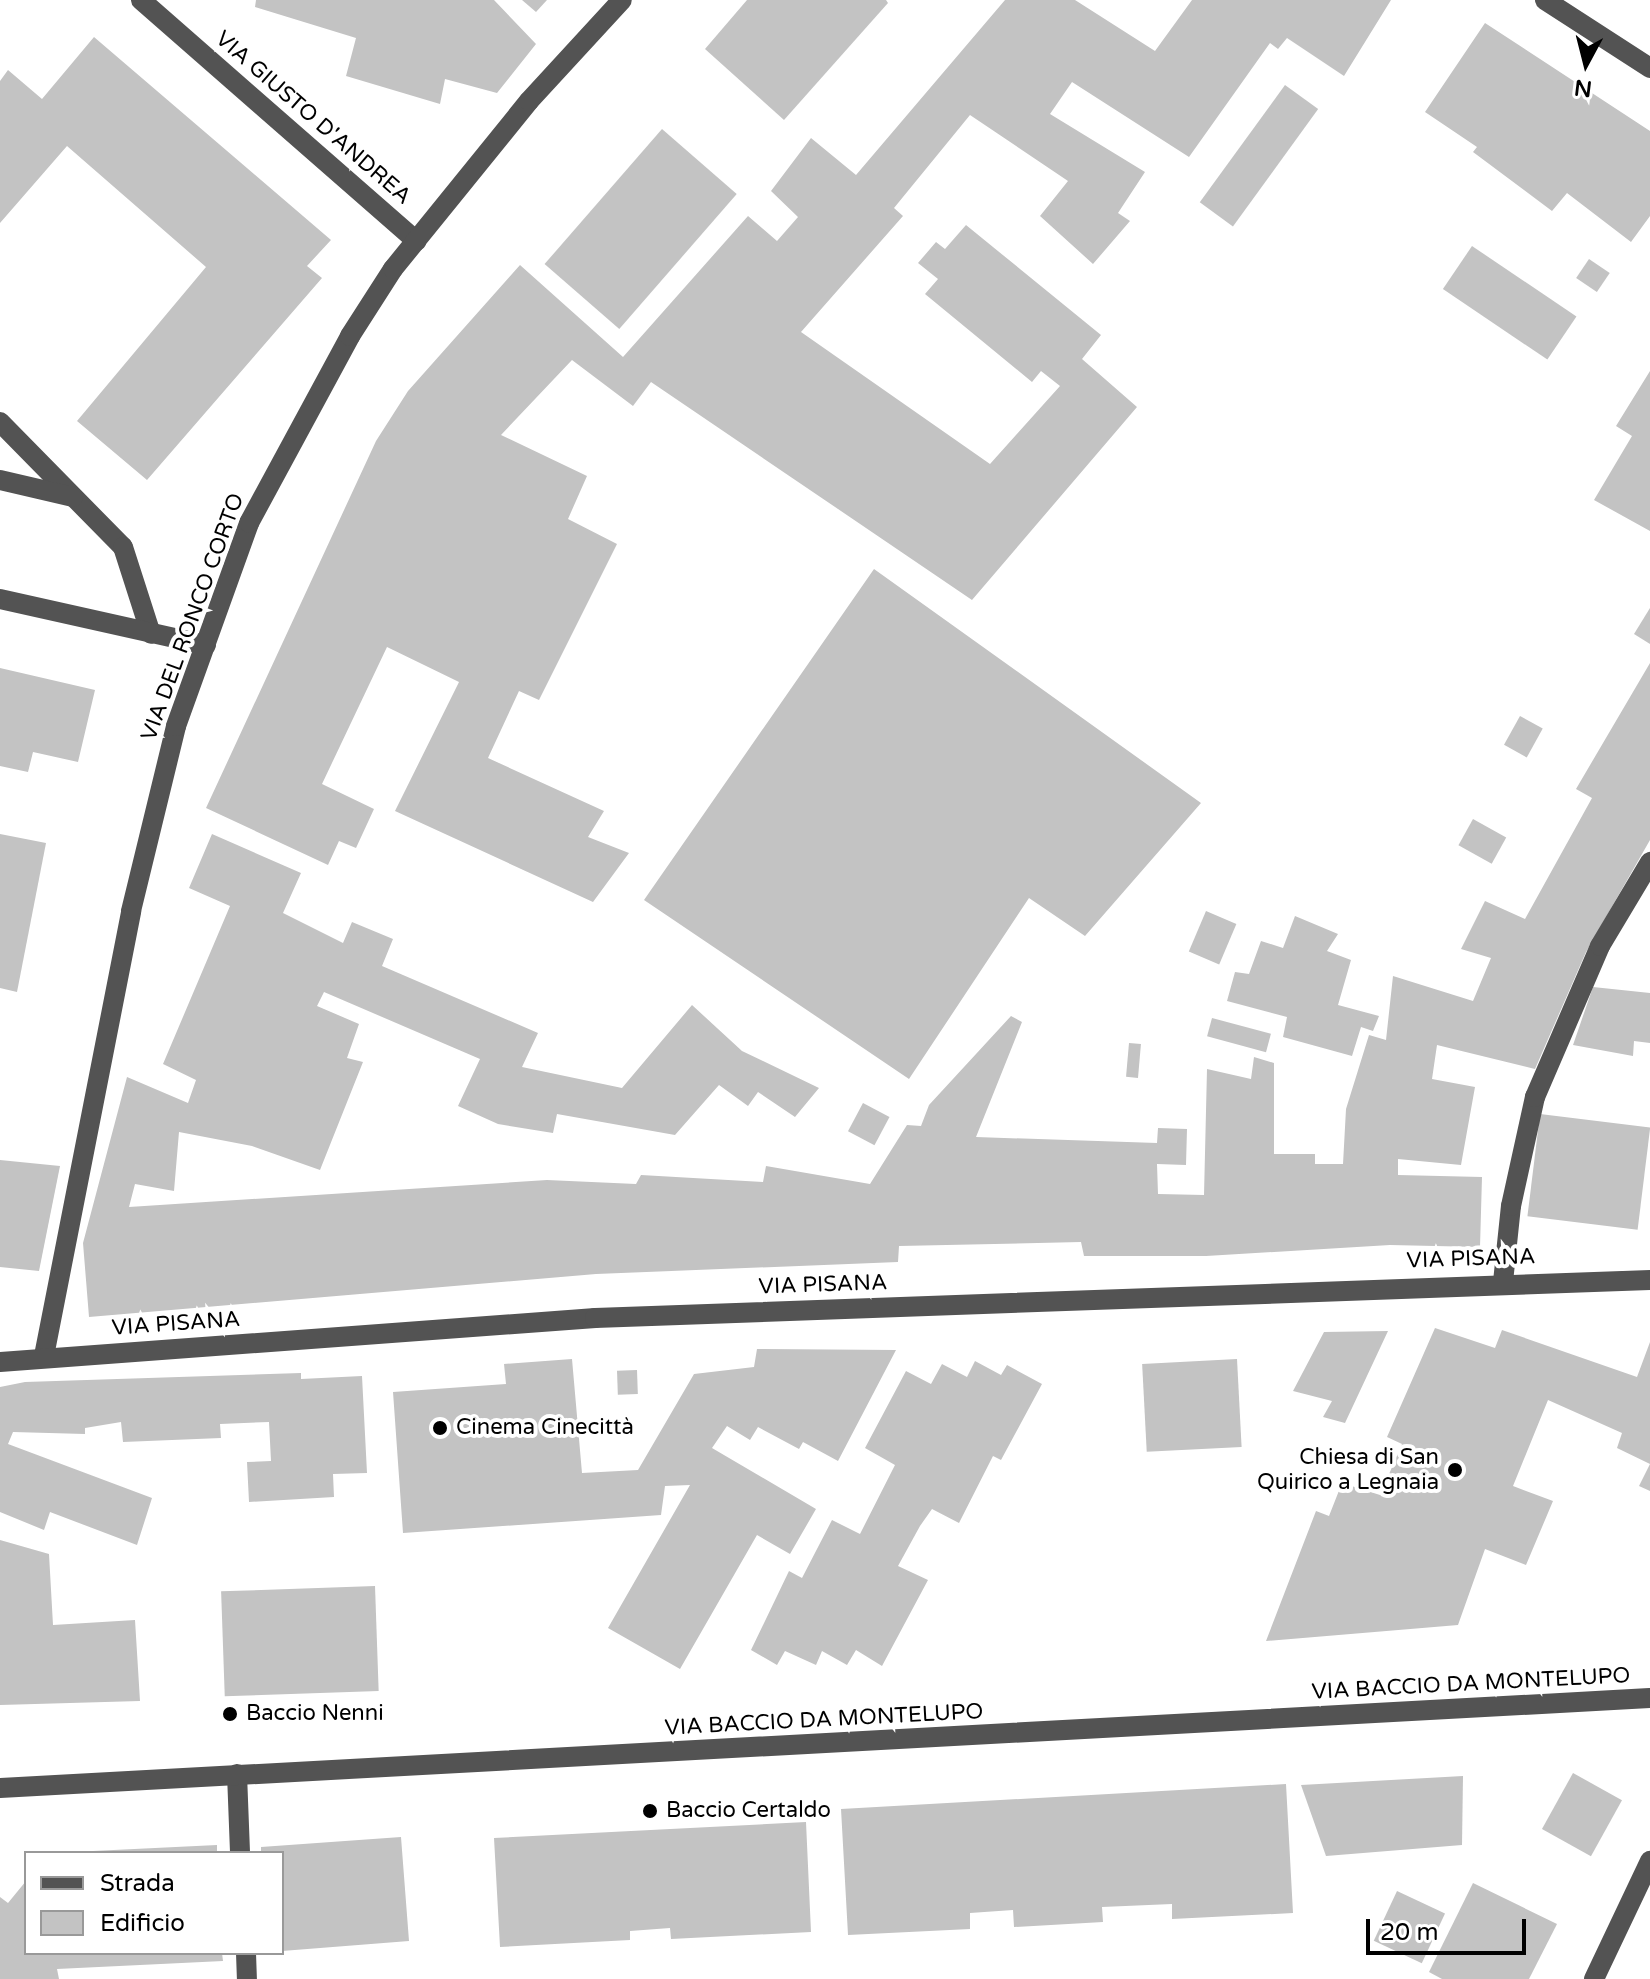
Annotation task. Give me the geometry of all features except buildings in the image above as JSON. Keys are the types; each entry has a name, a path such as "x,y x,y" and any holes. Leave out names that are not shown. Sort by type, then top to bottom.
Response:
{"street":[{"name":"VIA GIUSTO D'ANDREA","path":"141,0 416,241"},
{"name":"VIA DEL RONCO CORTO","path":"44,1356 131,911 176,726 272,471 350,336 416,241 529,101 622,0"},
{"path":"1545,0 1650,68"},
{"path":"0,422 123,547 151,634"},
{"path":"0,480 73,497"},
{"path":"0,599 206,645"},
{"path":"1503,1282 1511,1206 1535,1097 1600,946 1650,862"},
{"name":"VIA PISANA","path":"0,1362 44,1356 595,1318 1503,1282 1650,1280"},
{"name":"VIA BACCIO DA MONTELUPO","path":"0,1788 1650,1698"},
{"path":"237,1774 240,1851"},
{"path":"1594,1979 1650,1861"},
{"path":"246,1955 247,1979"}],"place":[{"name":"Cinema Cinecittà","path":"440,1428"},
{"name":"Chiesa di San Quirico a Legnaia","path":"1455,1470"},
{"name":"Baccio Nenni","path":"230,1714"},
{"name":"Baccio Certaldo","path":"650,1811"}]}
